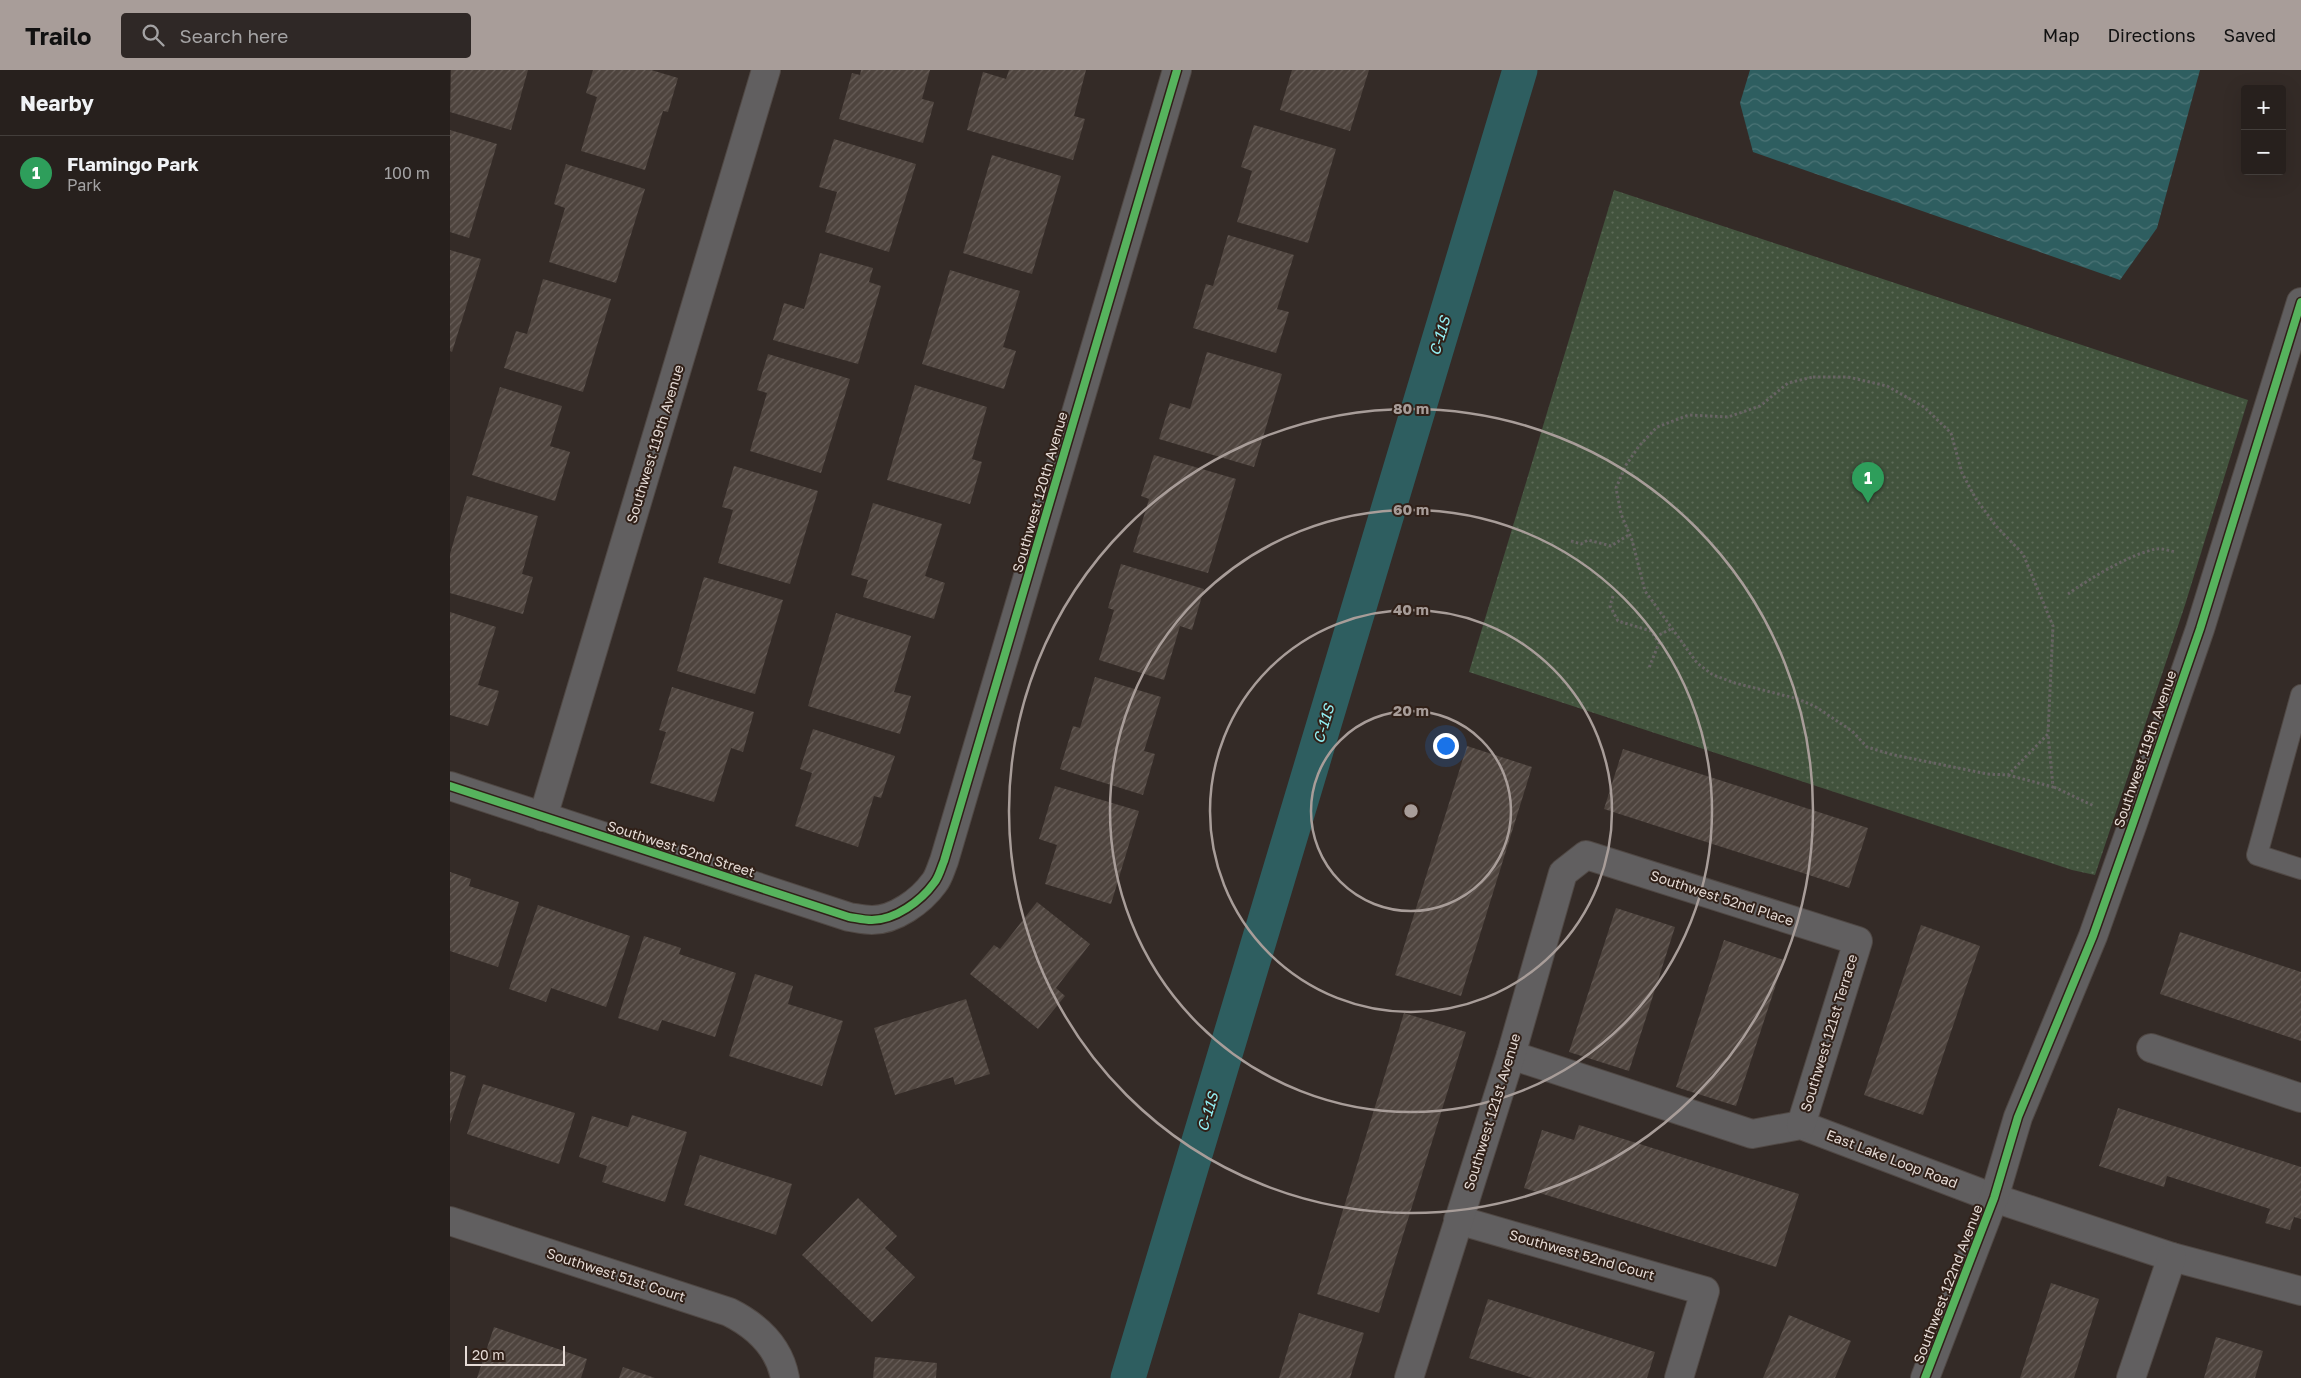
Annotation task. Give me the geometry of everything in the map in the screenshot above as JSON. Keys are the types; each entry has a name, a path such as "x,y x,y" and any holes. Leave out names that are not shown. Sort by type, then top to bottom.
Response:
{"street":[{"name":"Southwest 119th Avenue","path":"543,817 766,70"},
{"name":"Southwest 120th Avenue","path":"905,909 935,882 944,861 1177,70"},
{"name":"Southwest 119th Avenue","path":"1994,1198 2018,1117 2093,936 2200,629 2301,302"},
{"name":"Southwest 52nd Street","path":"450,786 848,917 872,920 889,917 905,909"},
{"name":"Southwest 52nd Place","path":"1586,856 1858,941"},
{"name":"Southwest 121st Avenue","path":"1409,1378 1511,1055 1563,873 1586,856"},
{"name":"Southwest 121st Terrace","path":"1801,1125 1858,941"},
{"path":"2151,1048 2301,1098"},
{"path":"1511,1055 1752,1134 1801,1125"},
{"name":"East Lake Loop Road","path":"1801,1125 1994,1198 2172,1257 2301,1291"},
{"name":"Southwest 122nd Avenue","path":"1925,1378 1994,1198"},
{"name":"Southwest 52nd Court","path":"1458,1220 1705,1291 1678,1378"},
{"name":"Southwest 51st Court","path":"450,1221 729,1312 746,1321 772,1346 780,1358 785,1378"},
{"path":"2131,1378 2172,1257"}],"lane":[{"path":"2301,694 2257,855 2301,868"}],"path":[{"path":"2053,787 2048,734 2053,626 2023,554 1996,526 1976,499 1962,473 1951,433 1924,408 1887,386 1848,377 1812,376 1788,383 1760,406 1744,412 1728,417 1689,416 1658,427 1639,446 1626,465 1616,488 1621,514 1630,534 1645,591 1697,663 1713,675 1735,683 1798,699 1816,707 1852,730 1867,747 1890,754 1987,774 2008,775 2053,787 2094,806"},
{"path":"1571,541 1581,544 1588,540 1611,546 1630,534"},
{"path":"2068,594 2088,580 2115,566 2157,549 2175,552"},
{"path":"1613,596 1610,606 1618,621 1651,631 1659,643 1649,668"},
{"path":"1655,637 1673,628"},
{"path":"2008,775 2048,734"}],"green space":[{"path":"1614,190 2248,400 2185,605 2095,875 2072,870 1469,672"}],"water":[{"path":"1750,70 2200,70 2157,228 2120,280 1753,152 1740,103"}],"building":[{"path":"451,70 528,70 511,130 450,112"},
{"path":"593,70 651,70 678,78 668,112 663,111 645,170 581,151 597,97 586,93"},
{"path":"861,70 930,70 922,99 934,102 923,143 839,119 852,73 860,75"},
{"path":"1009,70 1086,70 1074,116 1085,119 1073,160 967,130 983,72 1006,79"},
{"path":"1292,70 1369,70 1350,131 1280,110"},
{"path":"1254,125 1336,149 1308,243 1237,222 1252,171 1241,167"},
{"path":"450,130 497,144 469,238 450,232"},
{"path":"834,139 916,164 889,252 825,232 837,192 819,187"},
{"path":"992,155 1061,176 1032,274 963,253"},
{"path":"566,164 645,189 616,283 549,262 565,208 554,204"},
{"path":"1228,235 1294,255 1277,309 1289,312 1276,353 1193,328 1206,284 1213,286"},
{"path":"450,250 481,259 452,352 450,351"},
{"path":"820,253 873,268 869,282 881,286 858,364 773,340 784,303 804,309"},
{"path":"950,270 1020,291 1003,347 1016,351 1004,389 922,364"},
{"path":"543,279 611,299 583,392 504,368 516,331 527,334"},
{"path":"1207,352 1282,374 1254,467 1159,439 1170,403 1190,409"},
{"path":"768,354 850,379 821,473 750,451 767,393 757,390"},
{"path":"915,385 987,407 972,459 982,462 970,504 887,480"},
{"path":"500,387 562,406 550,446 570,452 555,501 472,475"},
{"path":"1154,455 1236,479 1208,573 1133,552 1149,499 1141,496"},
{"path":"734,466 818,491 790,584 718,563 733,510 722,507"},
{"path":"467,496 538,516 522,574 533,577 523,614 450,593 450,554"},
{"path":"873,503 942,524 925,576 945,583 934,619 863,597 868,580 851,575"},
{"path":"1121,564 1204,589 1192,630 1180,626 1164,680 1099,660 1114,610 1108,608"},
{"path":"704,577 783,600 755,694 677,671"},
{"path":"450,612 496,627 478,685 499,691 488,726 450,715"},
{"path":"836,613 911,636 894,692 911,696 900,734 808,706"},
{"path":"1095,677 1161,697 1144,751 1155,754 1143,795 1060,769 1073,726 1080,728"},
{"path":"672,687 754,712 743,752 731,748 714,802 650,783 666,732 659,730"},
{"path":"813,729 895,756 881,798 874,796 858,847 795,826 812,773 800,769"},
{"path":"1467,746 1532,767 1461,996 1395,975"},
{"path":"1623,749 1868,828 1849,888 1604,809"},
{"path":"1055,786 1139,811 1111,904 1045,884 1057,845 1039,839"},
{"path":"450,872 471,879 469,886 519,902 498,967 450,951"},
{"path":"1037,902 1090,944 1056,988 1065,996 1038,1029 970,974 994,945 1000,949"},
{"path":"538,905 630,936 606,1007 551,988 546,1002 509,989"},
{"path":"1616,908 1675,927 1629,1071 1569,1052"},
{"path":"1921,925 1980,946 1923,1115 1864,1095"},
{"path":"2180,932 2301,972 2301,1041 2160,994"},
{"path":"644,936 681,948 679,954 736,973 715,1037 662,1020 658,1031 618,1018"},
{"path":"1724,940 1784,960 1736,1106 1676,1087"},
{"path":"755,974 793,986 788,1004 843,1021 822,1086 729,1056"},
{"path":"966,999 990,1074 955,1085 953,1077 895,1095 874,1028"},
{"path":"1404,1013 1466,1032 1379,1313 1317,1294"},
{"path":"450,1071 466,1076 450,1124"},
{"path":"483,1084 575,1113 559,1164 467,1134"},
{"path":"2118,1108 2301,1167 2301,1219 2294,1217 2290,1230 2265,1223 2270,1209 2167,1176 2164,1187 2099,1166"},
{"path":"632,1115 687,1132 665,1202 602,1182 607,1166 579,1157 592,1116 628,1127"},
{"path":"1579,1125 1799,1194 1776,1267 1524,1188 1542,1130 1574,1140"},
{"path":"700,1155 792,1184 776,1235 684,1205"},
{"path":"858,1198 897,1236 885,1248 915,1277 872,1322 802,1255"},
{"path":"2051,1283 2099,1299 2074,1378 2020,1378"},
{"path":"1488,1299 1655,1352 1647,1378 1533,1378 1469,1358"},
{"path":"1299,1313 1364,1333 1350,1378 1279,1378"},
{"path":"1789,1315 1851,1341 1835,1378 1763,1378"},
{"path":"494,1327 587,1359 581,1378 477,1378"},
{"path":"2216,1337 2263,1351 2255,1378 2204,1378"},
{"path":"875,1357 937,1363 936,1378 873,1378"},
{"path":"623,1367 655,1378 619,1378"}],"waterway":[{"name":"C-11S","path":"1128,1378 1520,70"}],"cycle path":[{"path":"450,786 849,917 872,920 890,917 915,903 929,890 936,881 944,861 1177,70"},
{"path":"1925,1378 1994,1198 2018,1117 2093,936 2133,823 2200,629 2301,302"}],"place":[{"name":"Flamingo Park","path":"1868,503"}]}
